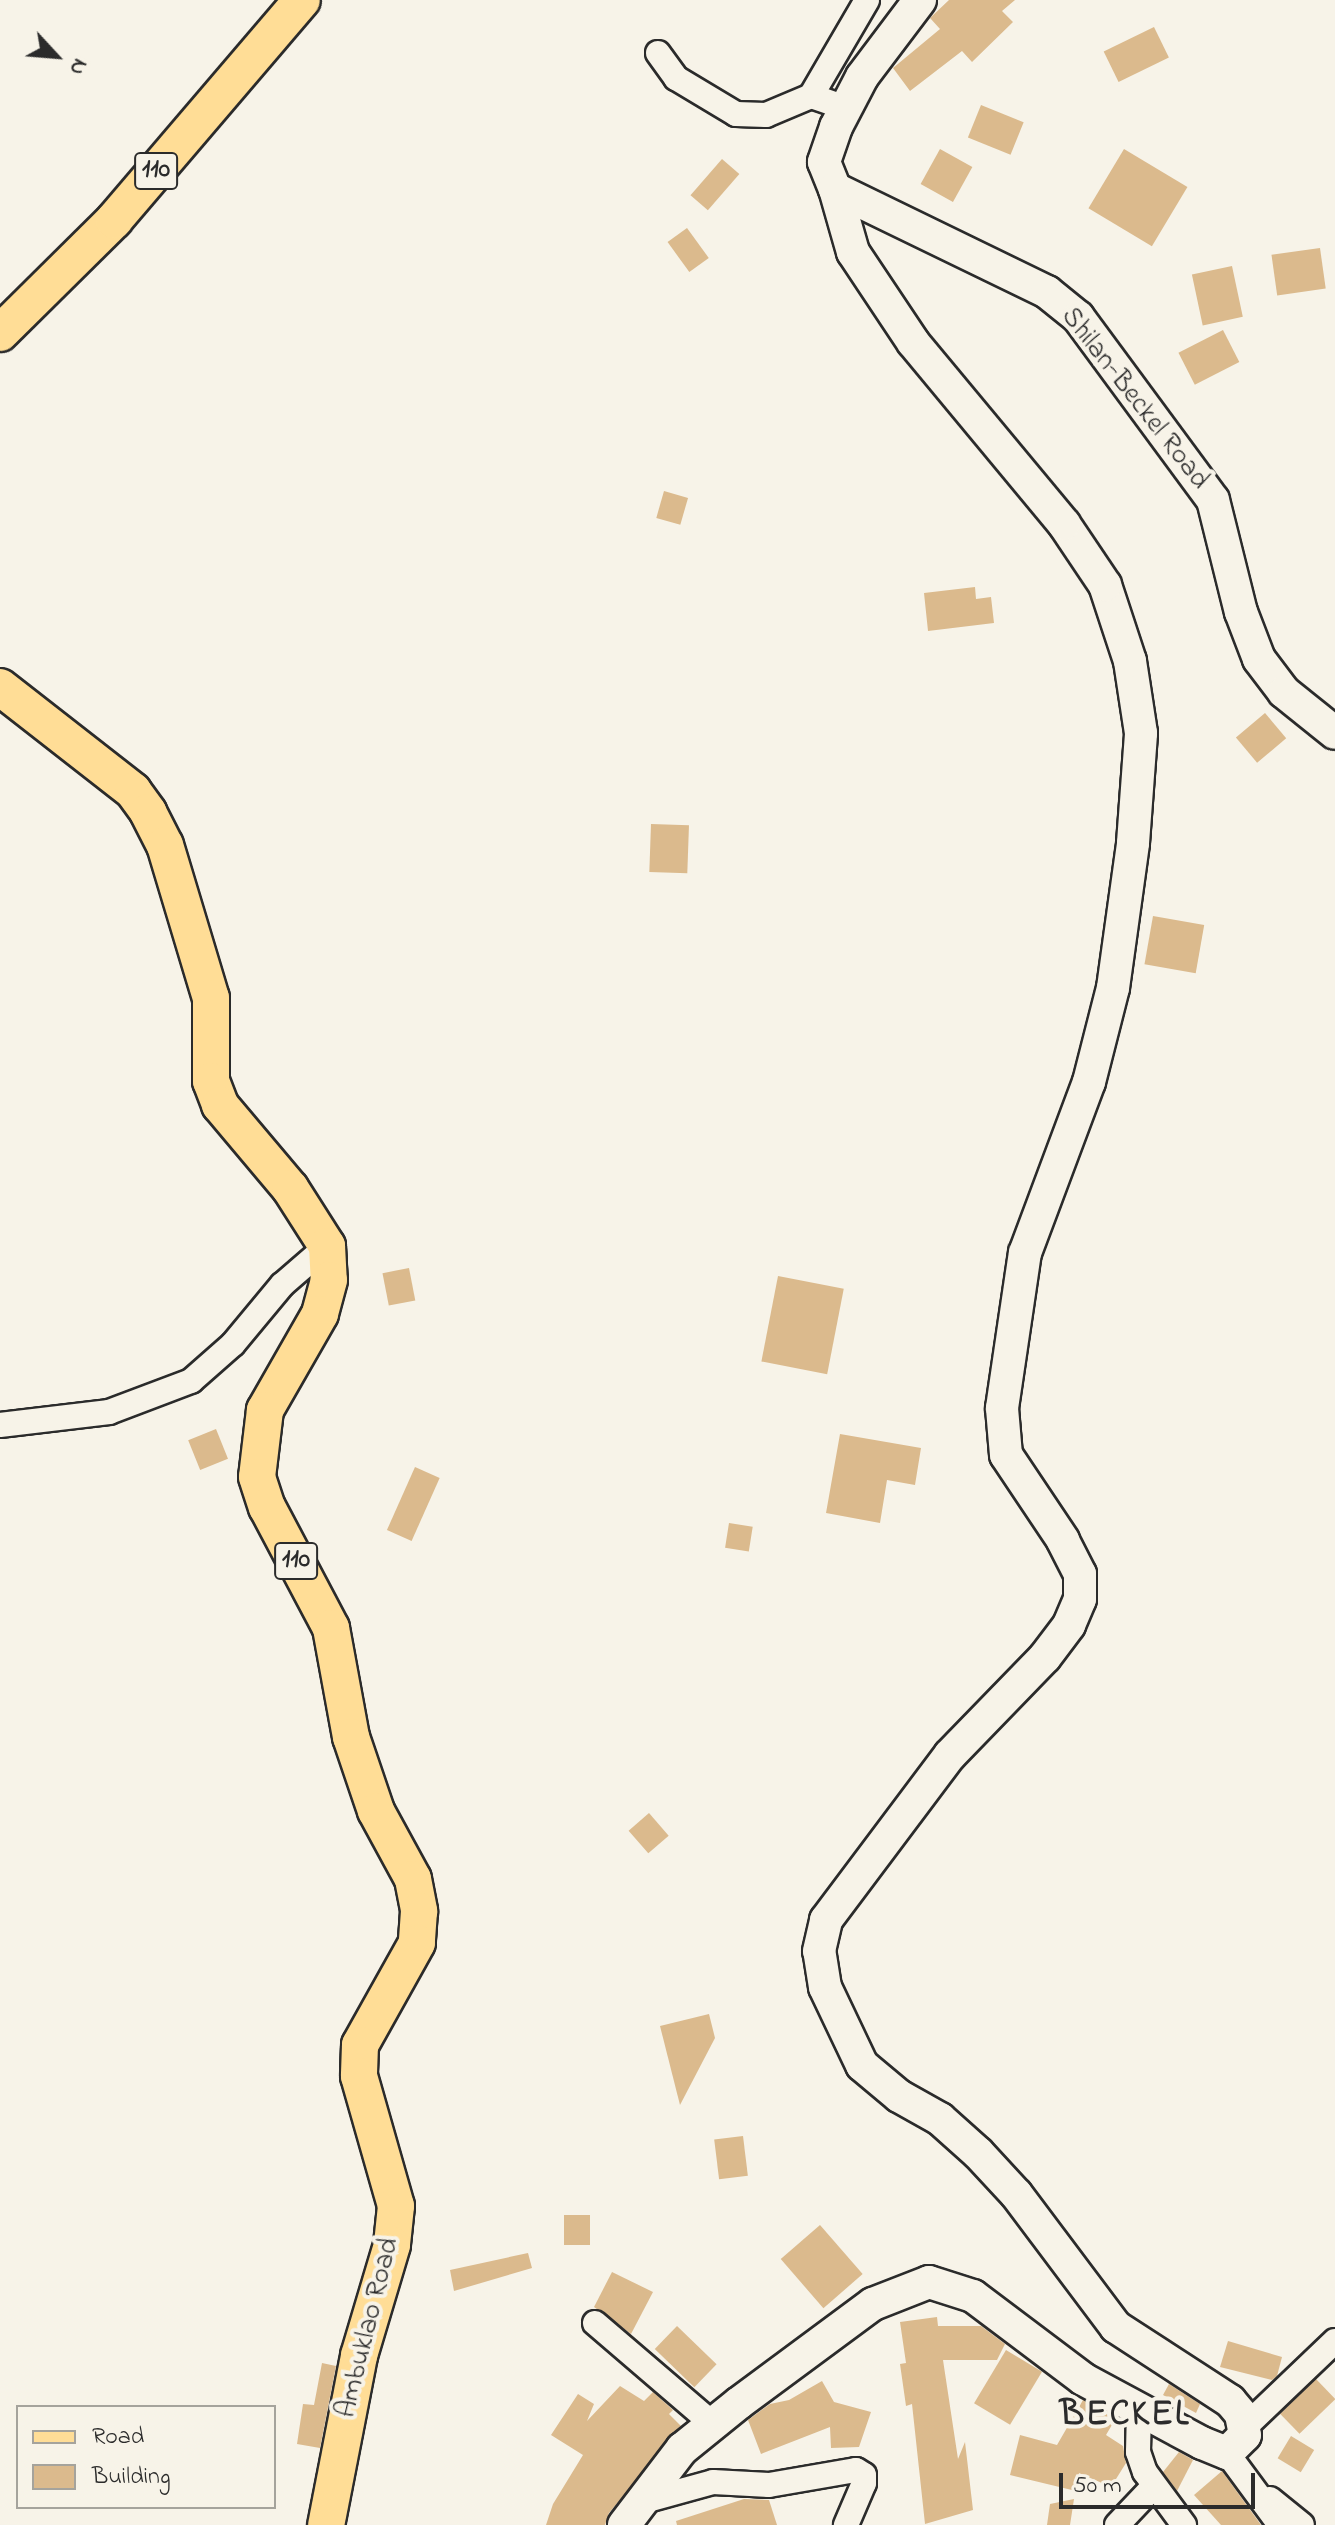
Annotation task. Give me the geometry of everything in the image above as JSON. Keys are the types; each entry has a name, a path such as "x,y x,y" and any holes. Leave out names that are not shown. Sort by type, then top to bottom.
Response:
{"main road":[{"name":"110","path":"0,333 114,220 302,0"},
{"path":"0,687 133,791 148,812 165,845 211,998 211,1081 220,1105 290,1188 327,1246"},
{"name":"Ambuklao Road","path":"326,2525 359,2356 392,2245 396,2206 359,2076 360,2045 417,1943 419,1911 413,1879 376,1811 351,1737 331,1628 267,1507 257,1477 265,1410 320,1314 329,1280 327,1246"}],"street":[{"path":"658,53 676,78 736,114 766,115 811,96 867,0"},
{"path":"920,0 862,77 824,162 853,252 913,342 1064,524 1105,585 1130,661 1141,733 1133,843 1113,988 1089,1082 1025,1253 1002,1408 1006,1455 1063,1540 1080,1574 1080,1599 1069,1625 1045,1657 950,1755 826,1920 819,1951 825,1987 862,2065 899,2096 940,2119 978,2153 1016,2194 1116,2327 1230,2401 1246,2426"},
{"path":"811,96 846,108"},
{"name":"Shilan-Beckel Road","path":"835,189 1047,292 1078,317 1213,500 1241,612 1259,659 1284,692 1335,733"},
{"path":"0,1425 109,1412 191,1381 327,1246"},
{"path":"630,2514 682,2449 713,2424 873,2304 929,2282 973,2296 1083,2379 1227,2453 1280,2525"},
{"path":"595,2323 713,2424"},
{"path":"1227,2453 1240,2445 1246,2426 1335,2341"},
{"path":"1139,2408 1138,2452 1153,2487 1184,2525"},
{"path":"630,2514 713,2482 769,2485 856,2470 864,2475 864,2483 846,2525"},
{"path":"1117,2525 1153,2487"},
{"path":"1253,2492 1274,2501 1302,2525"}],"building":[{"path":"949,0 1015,0 1002,11 1013,22 972,62 962,51 910,91 893,68 940,29 930,18"},
{"path":"1154,27 1169,58 1119,82 1104,52"},
{"path":"981,105 1024,122 1011,155 968,137"},
{"path":"940,149 972,167 953,202 921,184"},
{"path":"1124,149 1187,187 1152,246 1088,208"},
{"path":"722,159 739,174 708,210 691,195"},
{"path":"687,228 709,258 689,272 668,242"},
{"path":"1320,248 1326,289 1277,295 1271,255"},
{"path":"1232,266 1243,317 1203,325 1192,275"},
{"path":"1223,330 1239,362 1195,385 1178,353"},
{"path":"664,491 688,498 680,525 656,518"},
{"path":"975,587 976,599 991,597 994,623 928,631 924,593"},
{"path":"1265,713 1286,738 1257,763 1236,737"},
{"path":"651,824 689,825 687,873 649,872"},
{"path":"1153,916 1204,925 1196,973 1144,964"},
{"path":"409,1268 415,1300 389,1306 382,1273"},
{"path":"778,1276 844,1289 827,1374 761,1361"},
{"path":"216,1429 228,1459 200,1470 188,1440"},
{"path":"840,1434 921,1448 915,1485 887,1480 880,1523 826,1513"},
{"path":"415,1467 440,1478 412,1541 387,1530"},
{"path":"729,1523 753,1527 749,1551 725,1548"},
{"path":"649,1813 669,1836 648,1853 629,1831"},
{"path":"709,2014 715,2038 680,2105 660,2026"},
{"path":"743,2136 748,2176 719,2179 714,2140"},
{"path":"564,2215 590,2215 590,2245 564,2245"},
{"path":"820,2225 863,2274 823,2308 781,2259"},
{"path":"528,2253 532,2268 454,2291 450,2270"},
{"path":"612,2272 653,2292 631,2334 594,2307"},
{"path":"937,2317 938,2326 981,2326 1005,2344 997,2360 943,2360 958,2459 965,2442 973,2510 925,2524 912,2404 906,2406 900,2364 906,2363 900,2322"},
{"path":"677,2326 717,2364 694,2387 655,2349"},
{"path":"1228,2341 1282,2357 1277,2376 1272,2380 1220,2367"},
{"path":"1006,2350 1042,2372 1010,2425 974,2403"},
{"path":"322,2363 336,2366 320,2448 297,2444 303,2404 314,2405"},
{"path":"1316,2379 1335,2400 1299,2434 1280,2414"},
{"path":"822,2381 834,2402 871,2412 859,2447 831,2448 830,2427 761,2454 748,2420 770,2404 789,2400"},
{"path":"1169,2384 1200,2404 1196,2413 1163,2395"},
{"path":"620,2386 644,2401 653,2392 673,2410 669,2414 681,2426 609,2513 605,2525 546,2525 553,2504 583,2455 551,2435 578,2394 594,2404 587,2421"},
{"path":"1083,2400 1116,2418 1106,2435 1123,2446 1126,2463 1111,2487 1079,2473 1076,2491 1010,2475 1020,2435 1057,2445"},
{"path":"1291,2436 1314,2450 1301,2472 1278,2458"},
{"path":"1179,2452 1193,2460 1177,2491 1163,2472"},
{"path":"1222,2471 1261,2525 1221,2525 1194,2495"},
{"path":"744,2499 769,2500 777,2525 677,2525 676,2521"},
{"path":"1074,2499 1070,2525 1047,2525 1050,2504"}],"district":[{"name":"BECKEL","path":"1125,2416"}]}
